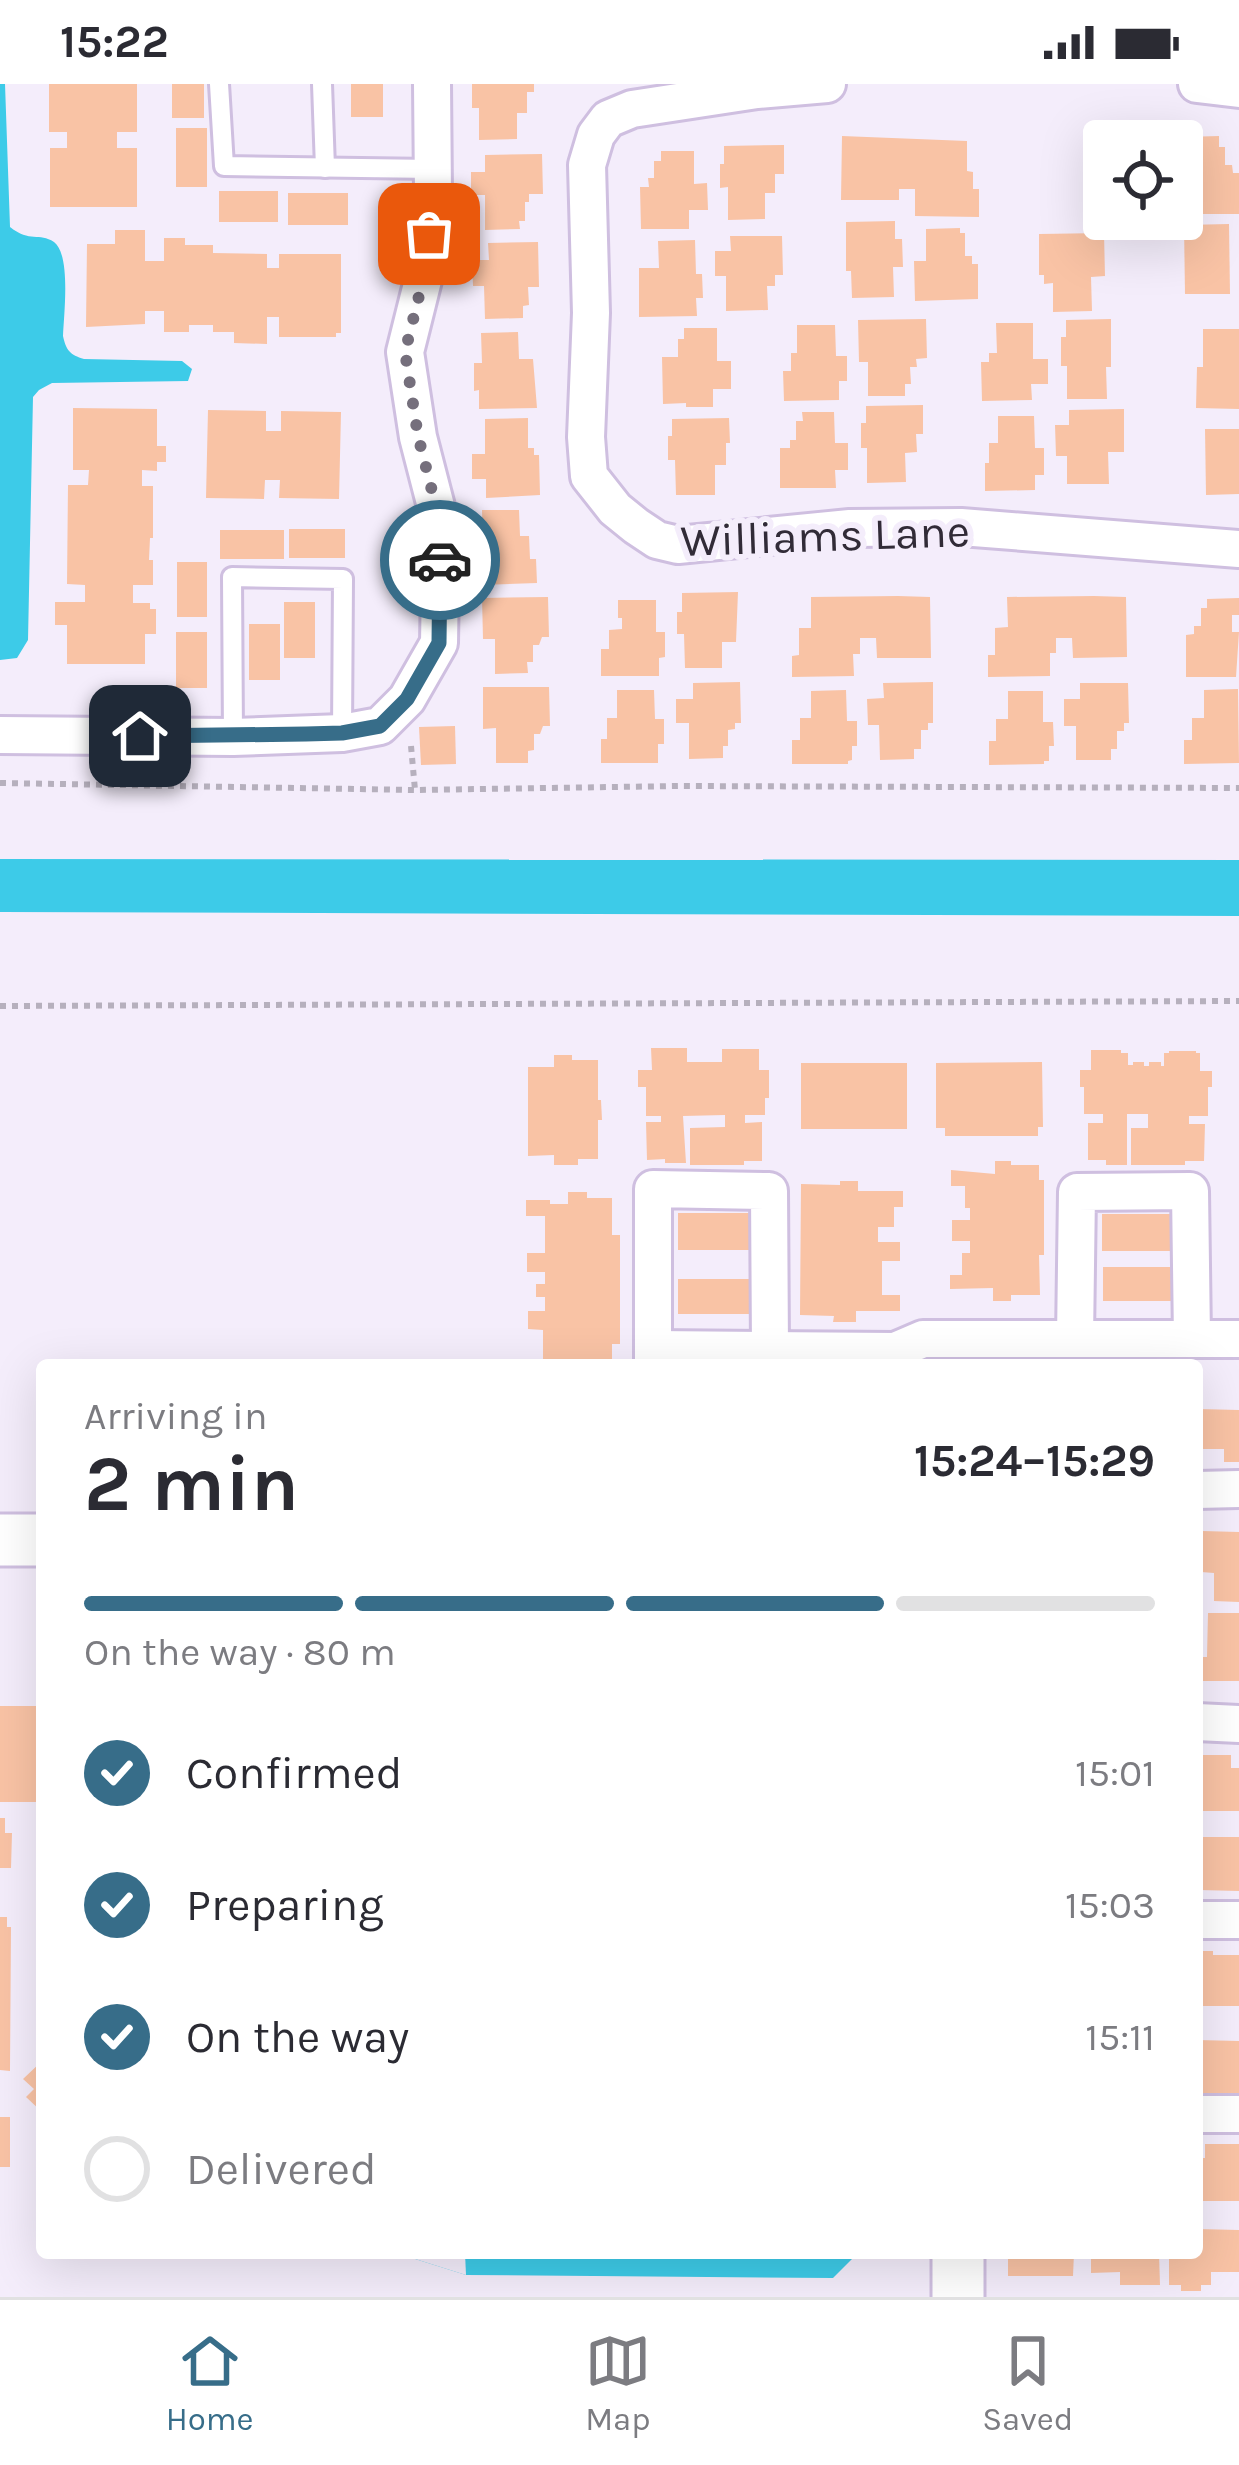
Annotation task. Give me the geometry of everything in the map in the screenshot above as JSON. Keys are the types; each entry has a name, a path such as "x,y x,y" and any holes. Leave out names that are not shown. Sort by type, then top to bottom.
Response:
{"street":[{"path":"0,735 342,733 380,726 407,699 439,643 441,526 418,436 405,352 424,276 433,169 432,84"},
{"name":"Williams Lane","path":"827,84 632,109 608,119 596,135 587,165 591,313 586,436 590,476 615,508 657,540 677,545 850,528 961,527 1239,550"},
{"path":"1197,84 1239,89"},
{"path":"770,1349 769,1190 653,1190 653,1357 770,1349 896,1351 923,1339 1239,1339"},
{"path":"1075,1339 1078,1192 1190,1190 1192,1339"},
{"path":"1203,1490 1239,1489"},
{"path":"0,1540 36,1540"},
{"path":"1203,1722 1239,1724"},
{"path":"1203,1920 1239,1920"},
{"path":"1203,2114 1239,2114"},
{"path":"958,2259 958,2297"}],"lane":[{"path":"219,84 224,166 433,169"},
{"path":"322,84 325,168"},
{"path":"232,736 232,577 343,579 342,733"}],"path":[{"path":"0,783 415,790 1239,788"},
{"path":"0,1006 1239,1001"}],"water":[{"path":"0,84 5,84 10,227 23,235 49,239 59,249 65,271 63,336 67,348 84,359 182,361 192,369 188,381 52,383 33,397 28,640 17,658 0,660"},
{"path":"0,859 1239,860 1239,916 0,912"},
{"path":"415,2259 852,2259 833,2278 466,2275"}],"pier":[{"path":"415,2259 465,2259 466,2275"}],"building":[{"path":"49,84 137,84 137,132 117,132 117,148 137,148 137,207 50,207 50,148 67,148 67,132 49,132"},
{"path":"172,84 204,84 204,118 172,118"},
{"path":"351,84 383,84 383,117 351,117"},
{"path":"472,84 534,84 534,92 527,92 527,113 517,113 517,139 479,140 479,108 472,108"},
{"path":"176,128 207,128 207,187 176,187"},
{"path":"842,136 967,141 967,171 973,172 973,189 979,189 979,217 915,216 915,189 899,189 899,200 841,200"},
{"path":"1203,136 1219,136 1219,147 1225,147 1225,165 1239,173 1239,214 1203,214"},
{"path":"784,145 784,174 775,174 775,193 765,193 765,219 728,220 728,187 720,188 724,146"},
{"path":"661,151 694,151 694,184 707,183 708,210 689,210 689,229 641,229 640,187 649,187 648,178 654,178 654,161 661,161"},
{"path":"542,154 543,194 529,194 520,229 485,230 485,195 471,195 471,172 485,172 485,155"},
{"path":"219,191 278,191 278,222 219,222"},
{"path":"288,193 348,193 348,225 288,225"},
{"path":"895,221 895,239 902,239 903,267 893,267 894,297 852,298 851,271 846,271 846,222"},
{"path":"1229,224 1230,294 1185,294 1184,240 1203,240 1203,225"},
{"path":"960,228 965,233 965,256 972,256 972,264 978,264 978,299 915,301 914,261 926,261 926,229"},
{"path":"115,230 145,230 145,261 164,261 164,238 185,238 185,245 213,245 213,253 267,254 267,268 279,268 279,254 341,254 341,333 336,337 279,337 279,317 267,317 267,344 234,343 234,332 213,332 213,325 164,332 164,311 145,311 145,324 86,327 87,244 115,244"},
{"path":"1083,233 1083,240 1104,240 1105,276 1091,277 1092,311 1053,312 1053,283 1044,284 1044,275 1039,275 1039,234"},
{"path":"730,236 782,236 783,275 775,275 775,286 767,286 768,310 726,311 726,276 715,276 715,251 731,251"},
{"path":"695,240 696,274 702,274 703,298 696,298 697,316 639,317 639,268 659,268 658,241"},
{"path":"538,242 539,287 528,287 529,305 523,306 523,318 485,319 484,286 473,286 472,260 489,260 488,243"},
{"path":"926,319 927,358 916,359 917,367 910,367 911,384 905,384 905,396 868,396 868,362 859,362 858,320"},
{"path":"1111,319 1107,399 1067,399 1067,366 1061,366 1066,320"},
{"path":"996,323 1033,323 1033,359 1048,359 1048,384 1031,384 1032,400 982,401 981,362 989,362 989,353 997,353"},
{"path":"797,325 835,325 836,356 847,356 847,381 839,381 839,400 784,401 783,371 791,371 791,353 797,353"},
{"path":"684,328 717,328 717,361 731,361 731,389 713,389 713,407 663,404 662,357 678,357 678,339 684,339"},
{"path":"1203,329 1239,329 1239,409 1196,408"},
{"path":"518,332 519,359 533,359 537,408 479,409 474,363 482,363 481,333"},
{"path":"923,405 923,434 916,434 917,452 905,453 906,482 867,483 867,448 861,448 866,406"},
{"path":"73,408 157,409 157,446 166,446 166,462 157,462 157,471 142,470 142,486 153,486 149,560 153,560 153,585 133,585 133,603 150,603 150,609 156,609 156,634 145,634 145,664 67,664 67,625 55,625 55,602 85,602 85,585 67,584 68,485 88,485 89,470 73,470"},
{"path":"1124,409 1124,452 1108,452 1109,484 1067,484 1067,456 1056,456 1055,425 1069,425 1069,410"},
{"path":"208,410 266,411 266,431 281,431 281,411 341,412 339,499 279,498 280,480 265,480 264,499 206,498"},
{"path":"802,412 834,412 835,443 848,443 848,470 835,470 836,488 780,488 780,448 790,448 790,440 796,440 796,421 803,421"},
{"path":"998,416 1034,416 1035,448 1044,448 1044,475 1035,475 1035,490 985,491 985,463 989,463 989,443 998,443"},
{"path":"528,418 528,448 539,455 540,495 486,498 486,479 472,479 472,454 485,454 485,419"},
{"path":"729,418 726,465 715,465 715,495 676,495 675,460 668,460 672,419"},
{"path":"1205,429 1239,429 1239,494 1206,495"},
{"path":"482,510 519,510 520,536 529,536 537,583 481,585 481,567 474,567 474,543 483,543"},
{"path":"289,529 345,529 345,558 289,558"},
{"path":"220,530 284,530 284,559 220,559"},
{"path":"177,562 207,562 207,617 177,617"},
{"path":"738,592 736,642 722,642 722,668 685,668 684,634 677,634 682,593"},
{"path":"548,597 549,637 533,645 528,673 495,674 495,639 483,639 482,598"},
{"path":"811,597 930,597 931,658 877,658 876,638 860,638 860,654 853,654 854,676 792,677 792,656 799,655 799,628 811,628"},
{"path":"1007,597 1126,597 1127,657 1073,658 1072,638 1056,638 1050,676 988,677 988,655 995,655 995,628 1008,627"},
{"path":"1239,598 1239,615 1232,615 1232,632 1239,632 1236,677 1186,677 1186,635 1194,634 1194,626 1201,626 1201,608 1207,608 1207,599"},
{"path":"618,600 656,600 656,632 665,632 659,676 601,676 601,649 609,649 609,630 622,629"},
{"path":"284,602 315,602 315,658 284,658"},
{"path":"249,624 280,624 280,680 249,680"},
{"path":"176,632 207,632 207,688 176,688"},
{"path":"740,682 741,723 728,730 723,758 689,759 689,723 676,723 676,699 693,699 693,683"},
{"path":"933,682 933,723 921,730 921,749 914,749 914,759 880,760 879,725 868,725 867,699 884,698 883,683"},
{"path":"1080,683 1128,683 1129,723 1124,723 1124,731 1117,731 1117,749 1111,749 1111,760 1076,760 1076,726 1064,726 1064,699 1080,699"},
{"path":"483,687 549,687 550,726 534,734 528,763 496,763 496,728 483,729"},
{"path":"1238,689 1239,763 1184,764 1184,740 1192,740 1192,718 1204,718 1204,690"},
{"path":"617,690 654,690 655,719 664,719 658,763 601,763 607,718 617,718"},
{"path":"846,690 847,721 857,721 852,760 848,764 792,764 792,740 800,740 800,718 811,718 811,691"},
{"path":"1008,691 1043,691 1043,722 1053,722 1054,746 1049,746 1049,761 1044,764 989,765 989,741 996,741 996,719 1008,719"},
{"path":"455,726 456,764 421,765 419,727"},
{"path":"651,1048 687,1048 687,1062 722,1062 722,1049 759,1049 759,1070 769,1070 769,1098 765,1098 765,1115 745,1115 745,1123 762,1122 762,1161 690,1165 690,1128 725,1127 725,1115 683,1116 686,1163 647,1160 646,1122 661,1122 661,1116 646,1116 646,1087 638,1087 638,1070 652,1070"},
{"path":"1091,1050 1121,1050 1128,1053 1128,1065 1144,1062 1144,1066 1161,1062 1164,1066 1164,1053 1169,1051 1200,1053 1200,1071 1212,1071 1208,1116 1189,1116 1189,1124 1205,1124 1204,1161 1131,1165 1131,1128 1148,1128 1148,1114 1127,1114 1127,1165 1088,1160 1088,1123 1103,1123 1103,1114 1084,1114 1080,1070 1091,1070"},
{"path":"554,1055 598,1060 602,1120 598,1120 598,1159 554,1165 554,1155 528,1156 528,1067 554,1067"},
{"path":"1042,1062 1043,1127 1038,1127 1038,1136 945,1136 945,1128 936,1128 936,1063"},
{"path":"801,1063 907,1063 907,1129 801,1129"},
{"path":"995,1161 1039,1165 1039,1180 1044,1180 1040,1295 1011,1295 1011,1301 993,1301 993,1288 950,1289 950,1275 962,1275 962,1253 970,1253 970,1241 952,1241 952,1220 970,1220 970,1208 965,1208 965,1186 951,1186 951,1170 995,1174"},
{"path":"840,1181 858,1181 858,1191 903,1191 903,1207 894,1207 894,1227 878,1227 878,1242 900,1242 900,1261 882,1261 882,1295 900,1295 900,1311 856,1311 856,1322 800,1315 801,1184 840,1185"},
{"path":"568,1192 612,1198 612,1235 620,1235 620,1344 612,1344 612,1359 543,1359 543,1330 528,1329 528,1311 545,1311 545,1297 536,1297 536,1284 545,1284 545,1272 527,1272 527,1253 545,1253 545,1216 526,1216 526,1200 568,1204"},
{"path":"678,1213 750,1213 750,1250 678,1250"},
{"path":"1102,1214 1175,1214 1175,1251 1102,1251"},
{"path":"1103,1267 1175,1267 1175,1301 1103,1301"},
{"path":"678,1279 749,1279 749,1314 678,1314"},
{"path":"1203,1409 1239,1410 1239,1462 1224,1462 1224,1449 1203,1449"},
{"path":"1203,1531 1239,1532 1239,1602 1214,1601 1214,1573 1203,1572"},
{"path":"1208,1613 1239,1613 1239,1681 1203,1681 1203,1657 1207,1657"},
{"path":"0,1706 36,1706 36,1802 0,1802"},
{"path":"1203,1755 1231,1755 1231,1768 1239,1768 1239,1811 1203,1811"},
{"path":"0,1818 5,1818 5,1833 12,1833 11,1868 0,1868"},
{"path":"1203,1837 1239,1837 1239,1891 1203,1890"},
{"path":"0,1917 7,1917 7,1927 11,1927 10,2071 0,2070"},
{"path":"1203,1951 1239,1955 1239,2006 1203,2006"},
{"path":"1203,2040 1239,2041 1239,2094 1203,2094"},
{"path":"36,2067 36,2106 26,2097 34,2089 23,2079"},
{"path":"0,2117 10,2117 10,2167 0,2167"},
{"path":"1205,2144 1239,2144 1239,2201 1203,2201"},
{"path":"1203,2229 1239,2230 1239,2272 1211,2272 1211,2285 1201,2285 1201,2291 1181,2291 1181,2285 1169,2285 1169,2259 1203,2259"},
{"path":"1008,2259 1074,2259 1073,2276 1008,2276"},
{"path":"1091,2259 1159,2259 1160,2285 1120,2285 1120,2272 1091,2273"}],"way so far":[{"path":"429,234 405,352 418,436 441,526 440,560"}],"route":[{"path":"140,736 342,733 380,726 407,699 439,643 440,560"}]}
